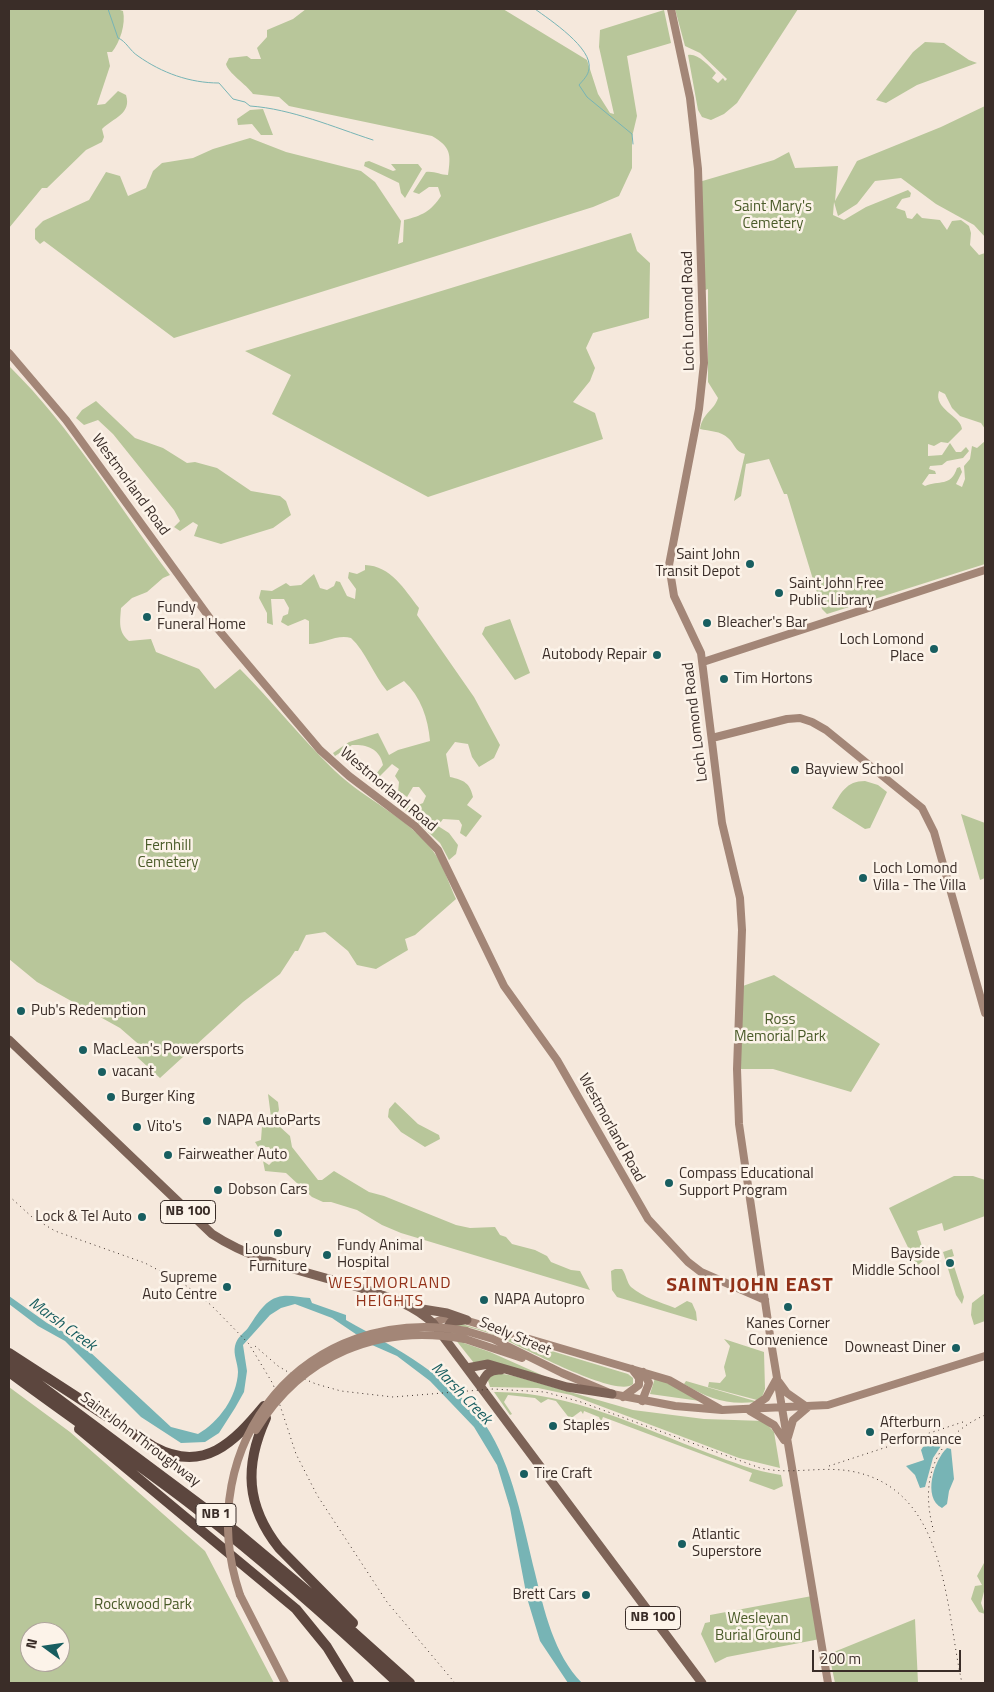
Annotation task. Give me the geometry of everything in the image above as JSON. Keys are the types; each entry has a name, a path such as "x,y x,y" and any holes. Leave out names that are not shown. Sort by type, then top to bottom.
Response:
{"highway":[{"path":"9,1353 154,1447 174,1455 185,1457 212,1453 240,1435 266,1410"},
{"name":"Saint John Throughway","path":"9,1362 238,1533 320,1601 411,1683"},
{"name":"Saint John Throughway","path":"9,1372 138,1465 238,1542 309,1602 398,1683"},
{"path":"37,1393 296,1609 327,1647 349,1683"},
{"path":"266,1410 251,1468 253,1496 261,1522 269,1536 291,1562 411,1683"}],"main road":[{"name":"Loch Lomond Road","path":"671,9 690,98 698,169 704,363 700,409 669,565 674,596 698,646 703,662 722,823 740,895 742,915 737,1110 776,1378 828,1683"},
{"name":"Westmorland Road","path":"9,353 66,420 217,628 320,750 349,776 415,826 438,850 504,986 557,1060 642,1212 692,1266 708,1276 765,1300"},
{"path":"703,662 985,570"},
{"path":"712,738 787,719 806,720 826,730 922,808 930,819 934,832 985,1013"},
{"name":"NB 100","path":"9,1040 202,1226 220,1239 254,1256 405,1302 433,1323 702,1683"},
{"path":"750,1286 756,1281 760,1264"},
{"path":"736,1288 762,1283"},
{"path":"414,1307 447,1312 467,1320"},
{"path":"433,1323 452,1316 643,1372 686,1388 722,1410"},
{"path":"447,1342 447,1328 451,1322 467,1320"},
{"name":"Seely Street","path":"285,1683 256,1626 243,1594 233,1548 231,1525 233,1496 243,1458 266,1410 303,1375 341,1352 390,1336 424,1334 466,1335 493,1339 562,1373 612,1394 642,1402 722,1410 781,1409 838,1402 985,1356"},
{"path":"467,1368 488,1364 567,1388 612,1394"},
{"path":"623,1397 639,1385 639,1378 632,1369"},
{"path":"480,1386 489,1371 506,1370"},
{"path":"642,1402 649,1383 643,1372"},
{"path":"776,1378 787,1393 808,1407 797,1415 791,1423 788,1446 774,1425 748,1410 766,1398 776,1378"}],"green space":[{"path":"9,9 117,9 123,11 124,21 120,38 112,52 107,52 110,66 97,105 105,104 118,91 126,95 127,101 124,111 102,129 104,137 102,142 86,150 47,188 42,188 9,228"},
{"path":"306,9 503,9 587,60 598,94 610,113 614,114 599,47 600,30 664,10 671,43 627,56 637,116 632,137 632,168 619,196 593,207 174,338 44,241 40,244 35,239 35,229 43,221 89,200 106,172 120,176 128,196 146,188 153,171 162,163 193,158 213,149 250,138 286,152 361,171 375,182 401,221 398,244 403,242 404,220 426,212 434,206 441,196 438,187 429,187 419,194 413,192 426,172 448,175 449,156 443,144 432,136 289,106 279,97 253,94 227,67 226,64 229,58 247,56 251,59 261,59 257,48 267,37 267,30 293,19"},
{"path":"675,9 798,9 737,103 724,114 711,120 702,117 698,110 688,55 696,56 707,64 716,73 712,78 718,83 723,78 725,81 727,79 700,53 685,46"},
{"path":"925,42 944,43 969,60 977,63 917,85 886,103 876,100 913,52"},
{"name":"Saint Mary's Cemetery","path":"985,106 985,237 974,225 936,204 901,178 875,181 857,204 838,216 834,202 833,215 844,220 866,207 908,190 911,193 910,197 902,199 896,208 905,211 907,218 912,219 917,213 922,218 940,220 947,230 952,221 961,220 969,226 971,233 970,245 979,255 985,253 985,429 981,423 960,416 952,408 945,394 939,391 938,397 943,408 957,420 962,429 948,443 941,442 934,446 928,444 928,456 942,455 950,443 956,452 961,452 966,447 969,451 963,458 947,461 942,465 930,466 929,469 935,471 936,474 929,474 922,484 925,486 944,482 951,478 957,468 960,467 962,472 956,484 962,487 965,479 964,466 970,459 972,446 977,448 985,441 985,564 827,614 822,609 787,494 784,494 769,459 746,464 741,496 734,501 745,454 737,450 725,436 700,429 701,423 718,398 708,382 708,289 703,291 699,182 774,160 789,152 795,168 838,166 835,201 857,161 941,127"},
{"path":"263,109 273,135 261,135 252,124 238,125 237,119 250,110"},
{"path":"369,161 393,171 396,170 391,164 418,164 422,169 405,198 401,193 399,183 364,166 365,162"},
{"path":"631,233 637,251 650,263 649,318 593,333 586,348 595,368 590,381 573,402 595,413 603,439 428,497 272,414 291,375 245,351"},
{"name":"Fernhill Cemetery","path":"10,367 33,391 74,441 170,575 163,578 147,592 132,598 121,608 120,626 125,638 129,641 151,639 156,652 199,669 215,689 240,669 335,771 359,791 399,818 423,839 440,862 456,899 415,935 405,939 408,950 376,969 357,965 348,951 325,932 306,935 298,951 295,951 280,974 243,1002 160,1078 137,1057 143,1048 120,1028 37,982 9,959"},
{"path":"96,401 135,438 163,448 187,463 195,462 217,468 251,491 280,496 286,501 291,515 273,528 221,544 194,536 198,525 193,522 180,531 174,527 180,521 174,510 113,434 98,420 84,425 76,418 82,410"},
{"path":"365,565 374,566 390,574 419,608 417,615 474,697 500,745 494,758 479,767 472,757 468,744 455,742 446,754 450,777 459,779 468,785 473,797 467,805 482,816 466,837 460,833 462,825 459,820 443,819 438,826 449,833 458,845 456,854 449,860 440,843 413,818 416,806 423,803 426,796 419,787 413,787 407,797 402,793 399,795 399,798 411,807 410,814 388,796 398,792 399,782 395,776 399,769 392,764 374,782 373,778 383,765 376,751 363,745 352,745 335,756 333,753 349,742 378,733 389,755 398,750 430,741 423,708 410,687 404,681 387,691 361,650 351,638 341,637 309,644 309,621 305,619 288,626 281,622 283,616 288,614 289,608 284,599 271,599 273,625 267,623 267,613 259,598 261,590 272,591 286,583 290,586 301,585 314,574 320,588 327,590 334,586 336,581 340,582 347,596 355,599 356,589 348,578 349,572 357,574 365,570"},
{"path":"510,619 530,673 515,680 482,634 485,627"},
{"path":"865,781 878,785 887,792 870,828 865,829 832,808 845,789 853,783"},
{"path":"961,814 985,823 985,878 980,880"},
{"name":"Ross Memorial Park","path":"774,975 880,1044 851,1092 773,1069 737,1069 740,987"},
{"path":"268,1094 278,1102 279,1110 276,1117 279,1126 290,1136 292,1147 318,1180 322,1180 334,1171 369,1192 384,1196 456,1225 470,1228 495,1227 500,1235 506,1237 512,1244 535,1250 547,1256 551,1262 571,1270 580,1271 590,1290 401,1233 382,1225 357,1210 331,1202 323,1202 312,1197 286,1173 265,1171 263,1161 269,1165 276,1158 269,1147 258,1147 255,1142 261,1140 262,1126 259,1119 263,1116 271,1117"},
{"path":"395,1102 418,1124 439,1135 440,1139 425,1147 401,1132 388,1117 389,1109"},
{"path":"954,1176 973,1176 985,1180 985,1216 944,1231 942,1223 917,1231 926,1258 917,1266 889,1208"},
{"path":"952,1249 954,1256 951,1257 964,1297 962,1304 956,1295 943,1252"},
{"path":"622,1269 631,1287 652,1299 675,1308 687,1301 692,1303 697,1321 617,1297 612,1290 611,1271"},
{"path":"985,1293 985,1321 974,1325 971,1315 972,1303"},
{"path":"462,1324 628,1374 633,1378 633,1384 624,1387 590,1378 497,1336 468,1327 464,1343 490,1352 544,1376 474,1363 451,1334 452,1325"},
{"path":"724,1339 764,1352 765,1389 762,1397 757,1400 708,1387 709,1382 720,1383 726,1376 724,1367 730,1346"},
{"path":"498,1373 633,1410 704,1419 764,1421 774,1432 780,1468 739,1458 571,1395 538,1388 490,1387 487,1377"},
{"path":"655,1378 665,1381 700,1401 650,1394"},
{"path":"686,1381 756,1402 735,1403 718,1400 684,1384"},
{"name":"Rockwood Park","path":"9,1387 70,1432 205,1551 274,1683 9,1683"},
{"path":"494,1392 522,1393 549,1397 603,1412 735,1463 781,1475 783,1486 774,1490 749,1481 752,1473 603,1417 601,1422 599,1417 584,1411 583,1414 581,1411 570,1419 556,1401 548,1399 541,1403 535,1398 508,1395 504,1402 512,1414 510,1415"},
{"path":"984,1563 985,1588 981,1603 985,1614 979,1612 971,1599 975,1586 982,1585 977,1576"},
{"name":"Wesleyan Burial Ground","path":"812,1596 820,1639 727,1657 715,1663 701,1634 705,1623 710,1622 710,1615"},
{"path":"915,1619 918,1683 835,1683 829,1654"}],"water":[{"path":"9,1296 47,1323 76,1339 171,1427 198,1434 220,1416 234,1391 238,1372 235,1353 237,1340 262,1308 277,1297 310,1298 312,1303 346,1315 346,1320 422,1365 457,1393 486,1426 495,1441 510,1477 522,1517 542,1602 551,1631 564,1659 582,1683 568,1683 540,1641 527,1598 510,1508 497,1465 474,1427 430,1381 397,1356 372,1345 332,1318 295,1304 281,1308 270,1315 243,1345 247,1371 244,1392 219,1433 205,1442 181,1443 141,1417 65,1341 38,1326 9,1304"},
{"path":"943,1439 945,1440 933,1458 925,1487 920,1488 915,1475 906,1466 924,1460 921,1450 923,1447"},
{"path":"947,1448 951,1449 954,1479 949,1491 947,1504 942,1508 936,1503 931,1488 934,1470"}],"waterway":[{"path":"108,9 118,38 135,54 167,72 187,79 219,83 233,99 245,102 250,106 297,115 373,140"},
{"path":"535,9 560,27 584,52 589,69 579,85 587,97 632,134 633,144"}],"railway":[{"path":"9,1196 32,1217 55,1231 145,1263 184,1284 211,1305 249,1344 273,1384 296,1454 317,1495 387,1602 455,1683"},
{"path":"255,1346 288,1372 316,1384 341,1391 393,1397 493,1389 545,1392 581,1402 760,1468 782,1471 828,1469 850,1471 882,1482 906,1501 924,1526 936,1555 945,1587 962,1683"},
{"path":"934,1532 928,1495 930,1478 935,1463 942,1448 953,1436 968,1424 985,1415"},
{"path":"829,1466 966,1421"}],"place":[{"name":"Saint John Transit Depot","path":"750,564"},
{"name":"Saint John Free Public Library","path":"779,593"},
{"name":"Fundy Funeral Home","path":"147,617"},
{"name":"Bleacher's Bar","path":"707,623"},
{"name":"Loch Lomond Place","path":"934,649"},
{"name":"Autobody Repair","path":"657,655"},
{"name":"Tim Hortons","path":"724,679"},
{"name":"Bayview School","path":"795,770"},
{"name":"Loch Lomond Villa - The Villa","path":"863,878"},
{"name":"Pub's Redemption","path":"21,1011"},
{"name":"MacLean's Powersports","path":"83,1050"},
{"name":"vacant","path":"102,1072"},
{"name":"Burger King","path":"111,1097"},
{"name":"NAPA AutoParts","path":"207,1121"},
{"name":"Vito's","path":"137,1127"},
{"name":"Fairweather Auto","path":"168,1155"},
{"name":"Compass Educational Support Program","path":"669,1183"},
{"name":"Dobson Cars","path":"218,1190"},
{"name":"Lock & Tel Auto","path":"142,1217"},
{"name":"Lounsbury Furniture","path":"278,1233"},
{"name":"Fundy Animal Hospital","path":"327,1255"},
{"name":"Bayside Middle School","path":"950,1263"},
{"name":"Supreme Auto Centre","path":"227,1287"},
{"name":"NAPA Autopro","path":"484,1300"},
{"name":"Kanes Corner Convenience","path":"788,1307"},
{"name":"Downeast Diner","path":"956,1348"},
{"name":"Staples","path":"553,1426"},
{"name":"Afterburn Performance","path":"870,1432"},
{"name":"Tire Craft","path":"524,1474"},
{"name":"Atlantic Superstore","path":"682,1544"},
{"name":"Brett Cars","path":"586,1595"}],"district":[{"name":"SAINT JOHN EAST","path":"750,1286"},
{"name":"WESTMORLAND HEIGHTS","path":"390,1293"}],"water label":[{"name":"Marsh Creek","path":"62,1325"},
{"name":"Marsh Creek","path":"461,1394"}]}
